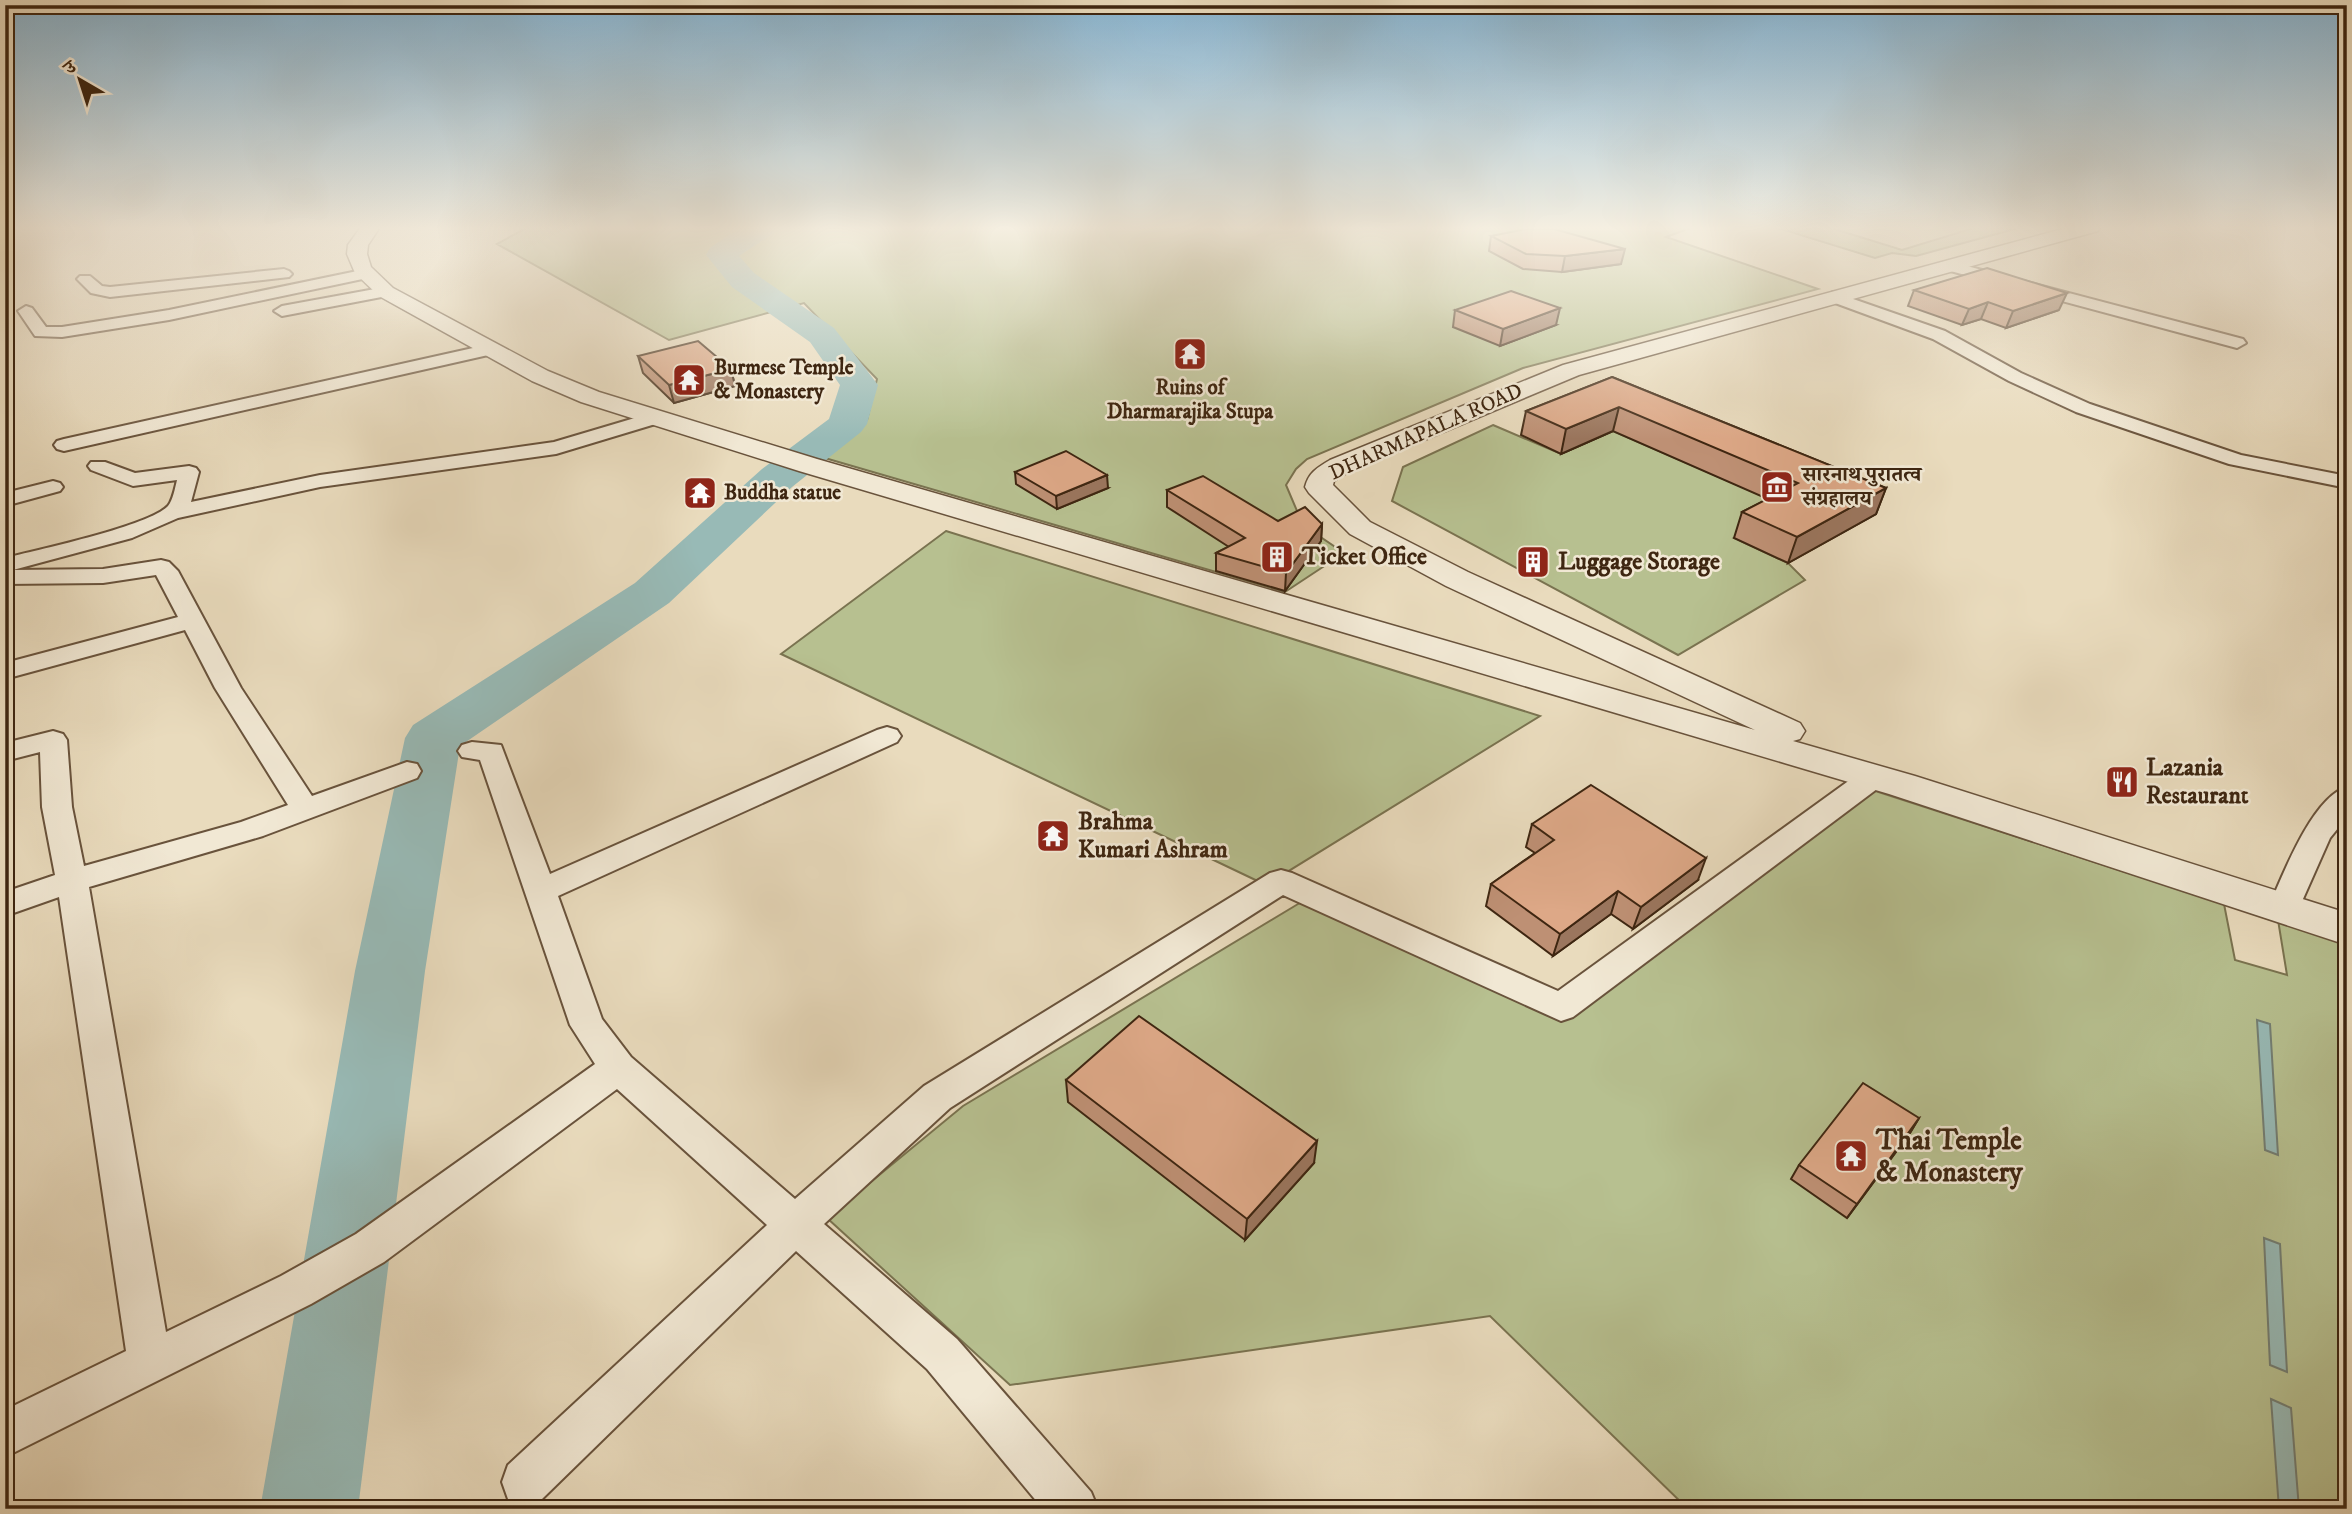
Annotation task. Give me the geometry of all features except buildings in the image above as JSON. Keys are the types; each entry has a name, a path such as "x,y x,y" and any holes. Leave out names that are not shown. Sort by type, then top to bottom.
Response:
{"street":[{"path":"26,311 41,332 62,332 178,313 241,298"},
{"path":"267,314 355,298"},
{"path":"396,298 540,376 590,397 792,460 1889,780 2347,929"},
{"name":"DHARMAPALA ROAD","path":"1831,298 1571,370 1339,466 1321,477 1319,487 1360,528 1457,579 1889,780"},
{"path":"1835,298 1939,335 2032,386 2083,408 2236,460 2347,482"},
{"path":"2067,298 2237,343"},
{"path":"64,445 491,349"},
{"path":"5,565 135,528 172,513 320,481 556,448 656,418"},
{"path":"98,466 133,480 189,472 178,508 172,513"},
{"path":"5,500 53,487"},
{"path":"5,577 103,576 151,566 161,567 228,688 305,808"},
{"path":"5,671 192,621"},
{"path":"541,891 887,736"},
{"path":"5,752 53,740 57,807 72,881 149,1362"},
{"path":"472,751 491,751 587,1025 618,1069 942,1354 1074,1509"},
{"path":"5,904 72,881 252,829 407,771"},
{"path":"525,1482 795,1225 937,1097 1281,881 1560,1007 1889,780"},
{"path":"2284,909 2317,834 2347,797"},
{"path":"5,1434 296,1290 369,1248 618,1069"}],"green space":[{"path":"593,298 1786,298 1523,368 1307,459 1296,469 1286,485 1303,525 1344,553 1285,592 818,456 867,420 877,379 804,303 669,340"},
{"path":"1493,425 1561,454 1613,431 1790,508 1734,538 1788,563 1805,580 1678,655 1392,501 1403,467"},
{"path":"946,531 1540,716 1266,885 781,654"},
{"path":"1857,785 2224,904 2235,960 2287,975 2278,920 2347,942 2347,1509 1688,1509 1490,1316 1010,1385 827,1218 963,1106 1303,901 1570,1017 1850,810"}],"water":[{"path":"2257,1020 2270,1024 2278,1155 2265,1150"},
{"path":"2264,1238 2280,1244 2287,1372 2270,1365"},
{"path":"2271,1399 2291,1408 2299,1509 2279,1509"}],"waterway":[{"path":"309,1509 390,971 433,738 652,593 777,478 847,424 859,385 822,335 768,298"}],"place":[{"name":"Ruins of Dharmarajika Stupa","path":"1190,354"},
{"name":"Burmese Temple & Monastery","path":"689,380"},
{"name":"सारनाथ पुरातत्व संग्रहालय","path":"1777,487"},
{"name":"Buddha statue","path":"700,493"},
{"name":"Ticket Office","path":"1277,557"},
{"name":"Luggage Storage","path":"1533,562"},
{"name":"Lazania Restaurant","path":"2122,782"},
{"name":"Brahma Kumari Ashram","path":"1053,836"},
{"name":"Thai Temple & Monastery","path":"1851,1156"}]}
